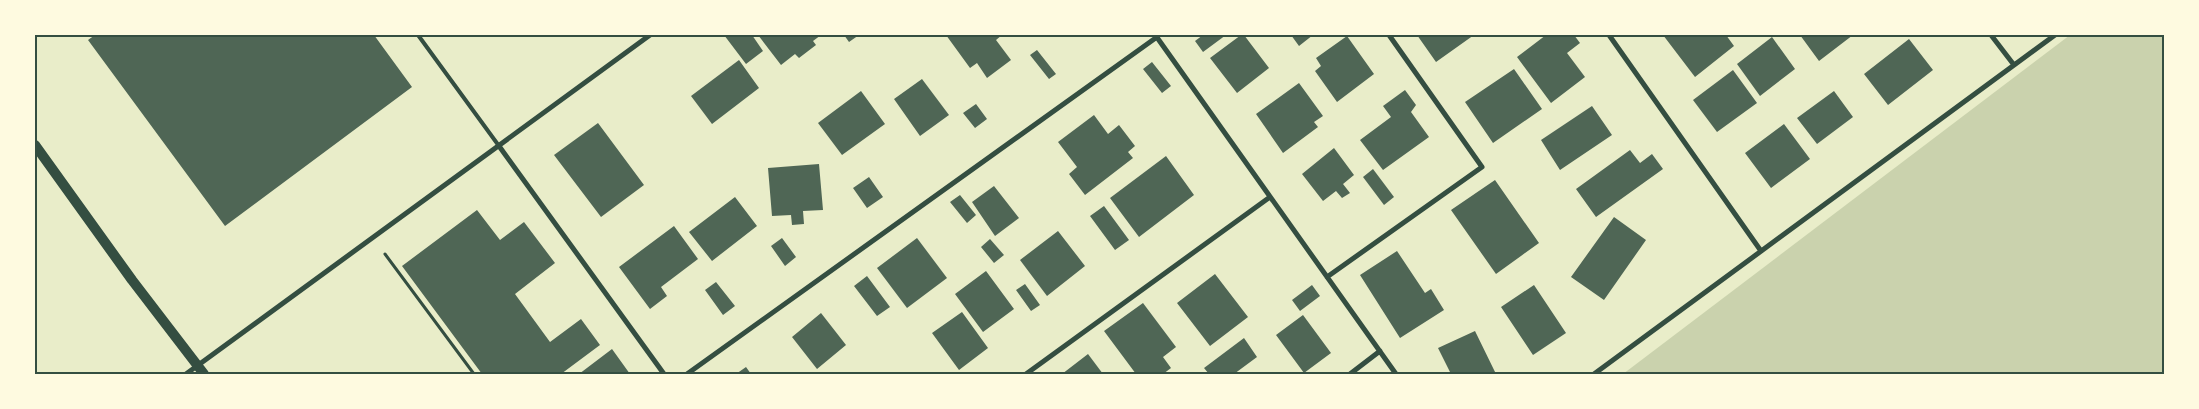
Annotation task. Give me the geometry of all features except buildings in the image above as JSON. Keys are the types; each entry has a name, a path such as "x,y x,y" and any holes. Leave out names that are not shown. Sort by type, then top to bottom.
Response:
{"main road":[{"path":"35,145 132,280 201,370"}],"street":[{"path":"186,374 201,370 373,238 650,35"},
{"path":"1327,277 1482,167 1389,35"},
{"path":"1610,35 1761,251"},
{"path":"1992,35 2014,65"},
{"path":"1594,374 2055,35"},
{"path":"687,374 1156,36 1396,374"},
{"path":"499,146 664,374"},
{"path":"1026,374 1270,197"},
{"path":"1350,374 1380,351"}],"lane":[{"path":"418,35 499,146"}],"path":[{"path":"373,238 474,374"}],"green space":[{"path":"2070,35 2164,35 2164,374 1623,374"}]}
